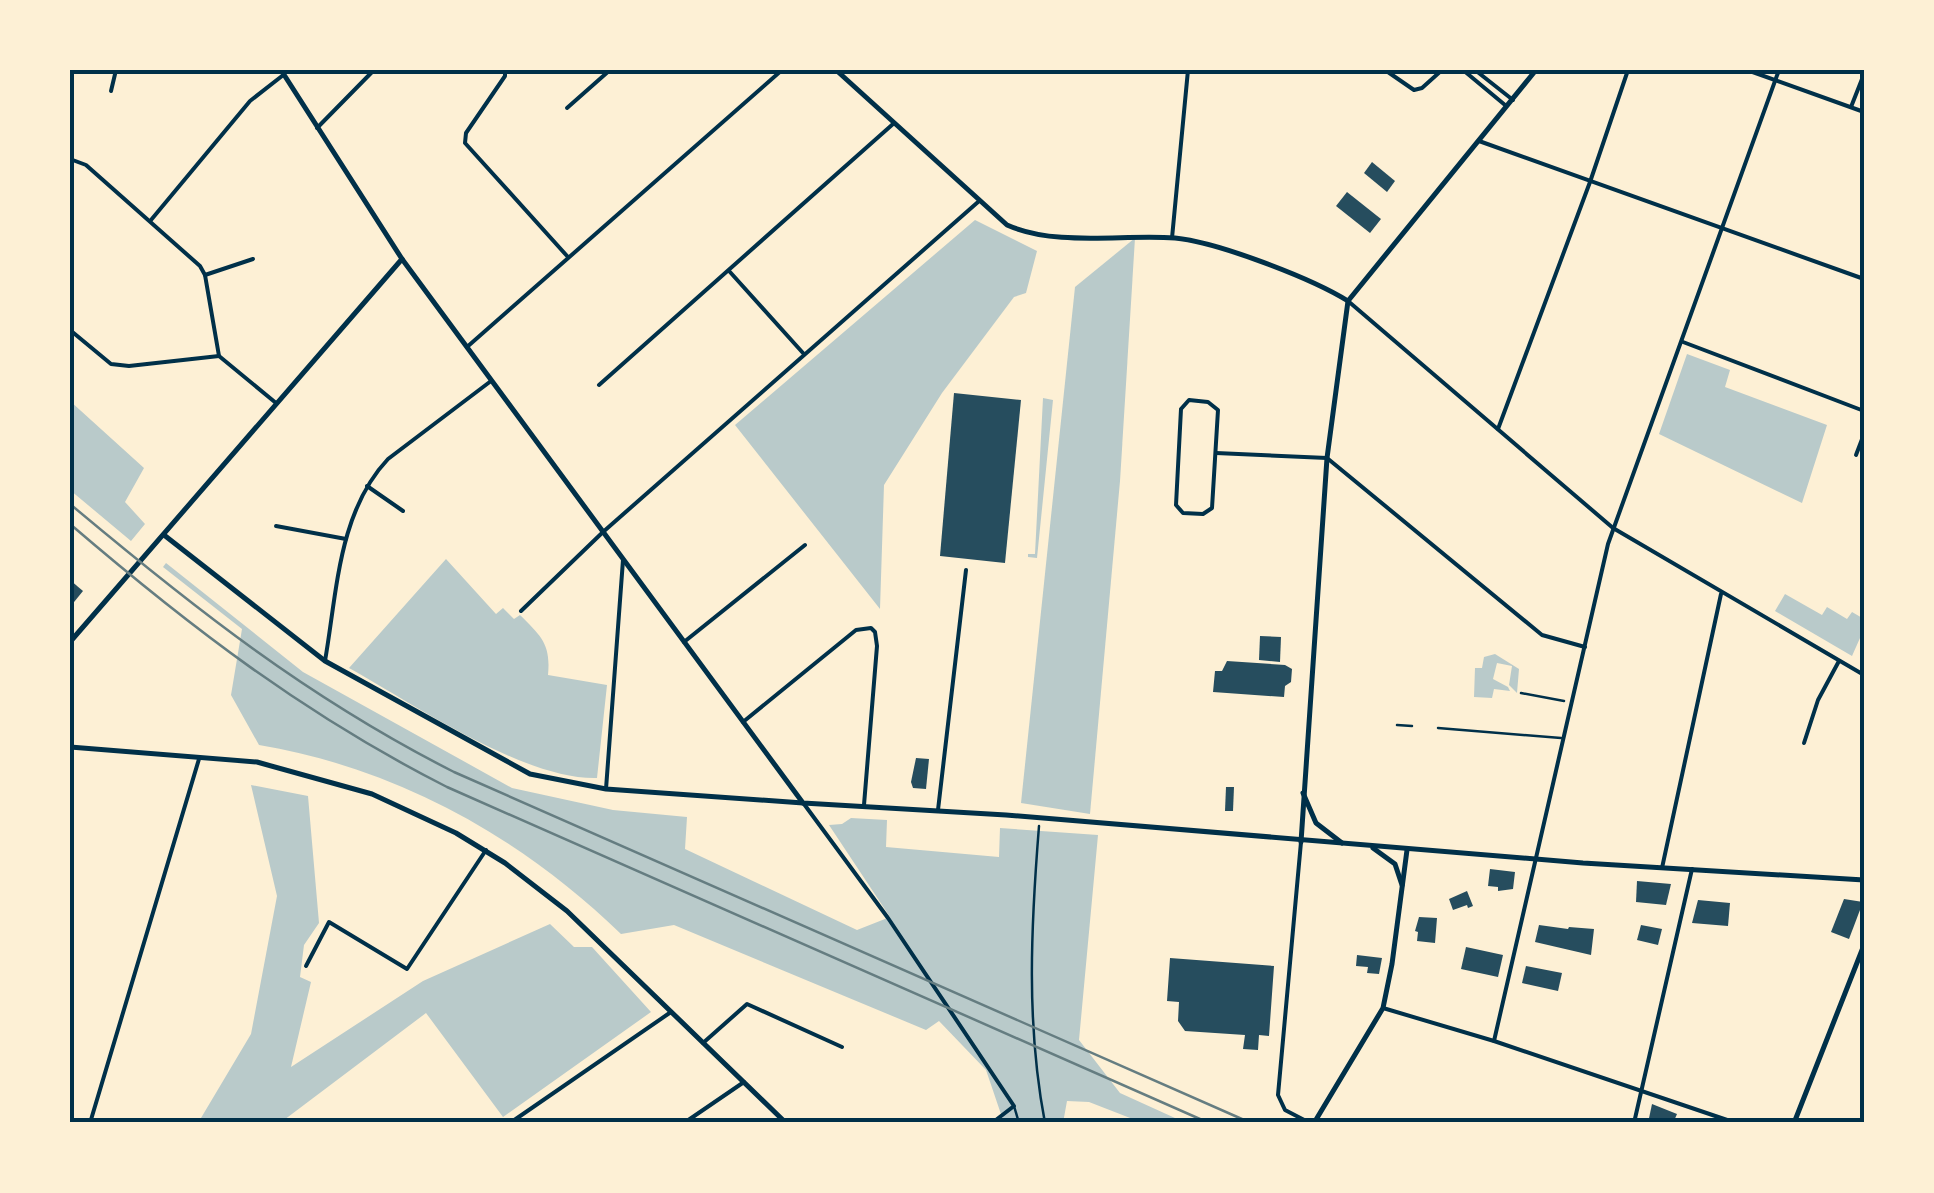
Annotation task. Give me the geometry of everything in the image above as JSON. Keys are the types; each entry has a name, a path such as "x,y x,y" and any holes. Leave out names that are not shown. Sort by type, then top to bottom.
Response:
{"street":[{"path":"111,91 116,70"},
{"path":"317,128 374,70"},
{"path":"505,70 505,76 466,133 465,143 568,257"},
{"path":"566,108 610,70"},
{"path":"467,348 782,70"},
{"path":"1172,238 1188,70"},
{"path":"1384,70 1414,90 1422,88 1442,70"},
{"path":"1463,70 1507,107"},
{"path":"1475,70 1513,100"},
{"path":"1408,850 1382,1008 1312,1123 1285,1110 1278,1095 1301,842 1328,458 1348,301 1536,70"},
{"path":"1498,429 1628,70"},
{"path":"1747,70 1864,112"},
{"path":"1494,1042 1613,528 1779,70"},
{"path":"151,220 250,101 283,72 402,259 888,918 1014,1106 992,1123"},
{"path":"841,72 1007,225 1022,231 1076,236 1172,238 1233,253 1313,281 1348,301 1613,528 1864,675"},
{"path":"1851,108 1864,74"},
{"path":"600,384 893,124"},
{"path":"1479,140 1864,279"},
{"path":"70,158 86,166 191,256 204,275 219,356 276,403"},
{"path":"522,611 803,353 978,202"},
{"path":"204,275 253,258"},
{"path":"70,642 402,259"},
{"path":"730,272 803,353"},
{"path":"70,330 111,364 129,366 219,356"},
{"path":"1683,342 1864,411"},
{"path":"325,661 346,539 367,486 388,458 492,380"},
{"path":"1189,400 1208,402 1218,410 1216,454 1212,508 1203,514 1183,513 1176,505 1181,408 1189,400"},
{"path":"1856,456 1864,434"},
{"path":"1216,454 1328,458 1542,635 1585,647"},
{"path":"367,486 402,512"},
{"path":"276,526 346,539"},
{"path":"164,535 325,661 530,774 606,789 938,810 1301,842 1864,880"},
{"path":"684,642 805,545"},
{"path":"606,789 623,559"},
{"path":"938,810 966,570"},
{"path":"1662,868 1722,593"},
{"path":"743,722 856,630 870,628 877,641 864,805"},
{"path":"1804,743 1818,700 1839,661"},
{"path":"70,746 257,762 342,784 426,817 486,850 567,912 786,1123"},
{"path":"90,1123 199,756"},
{"path":"1303,794 1316,823 1344,845"},
{"path":"1371,847 1395,864 1402,885"},
{"path":"306,966 329,922 406,969 486,850"},
{"path":"1634,1123 1692,869"},
{"path":"1794,1123 1861,963 1864,945"},
{"path":"703,1042 747,1004 842,1047"},
{"path":"1382,1008 1736,1123"},
{"path":"510,1123 671,1012"},
{"path":"684,1123 744,1082"}],"lane":[{"path":"1397,725 1412,726"},
{"path":"1438,728 1565,738"},
{"path":"1014,1106 1019,1123"}],"path":[{"path":"1521,693 1572,703"},
{"path":"1039,828 1029,972 1034,1054 1044,1123"}],"shaded area":[{"path":"975,220 1037,251 1026,293 1014,297 942,393 884,485 880,609 735,425"},
{"path":"1135,238 1120,481 1090,814 1021,803 1075,287"},
{"path":"1687,354 1730,370 1725,387 1827,425 1802,503 1659,434"},
{"path":"1043,398 1053,400 1037,558 1028,554 1035,554"},
{"path":"70,401 144,468 125,502 145,524 131,541 70,490"},
{"path":"446,559 496,614 503,608 514,619 520,615 534,629 546,648 548,675 607,685 597,778 537,767 504,754 349,668"},
{"path":"166,563 303,672 512,788 613,810 687,817 685,849 857,930 890,917 829,825 851,818 887,820 886,847 999,857 1000,828 1098,835 1079,1040 1120,1093 1186,1123 1143,1123 1089,1102 1067,1101 1063,1123 1004,1123 986,1070 939,1021 926,1030 674,925 621,934 542,867 454,812 360,771 259,745 231,695 242,629 163,567"},
{"path":"1785,594 1822,615 1827,607 1847,619 1852,612 1864,619 1864,629 1852,656 1775,611"},
{"path":"1495,654 1519,669 1517,693 1509,685 1512,666 1497,663 1493,679 1510,691 1494,689 1492,698 1474,697 1475,668 1482,668 1484,657"},
{"path":"251,785 308,796 319,923 304,945 300,977 311,982 291,1067 423,981 550,924 574,947 592,947 651,1012 503,1117 426,1013 280,1123 198,1123 251,1034 277,896"}],"building":[{"path":"1372,162 1395,181 1387,192 1364,173"},
{"path":"1347,192 1381,219 1370,233 1336,206"},
{"path":"954,393 1021,400 1005,563 940,556"},
{"path":"70,580 83,591 70,607"},
{"path":"1260,636 1281,637 1280,662 1259,660"},
{"path":"1227,661 1285,665 1292,669 1284,697 1213,692 1215,671 1222,671"},
{"path":"916,758 929,759 926,789 913,788 911,782"},
{"path":"1226,787 1234,787 1233,811 1225,811"},
{"path":"1490,869 1515,872 1513,889 1498,891 1498,887 1488,886"},
{"path":"1637,881 1671,884 1666,905 1636,902"},
{"path":"1467,891 1473,906 1453,910 1449,899"},
{"path":"1844,899 1863,902 1849,939 1831,932"},
{"path":"1698,900 1730,903 1728,926 1692,923"},
{"path":"1419,917 1437,918 1435,943 1417,941"},
{"path":"1539,925 1594,929 1591,955 1535,942"},
{"path":"1641,925 1662,929 1658,945 1637,940"},
{"path":"1466,947 1503,955 1498,977 1461,969"},
{"path":"1357,955 1382,958 1379,974 1356,966"},
{"path":"1170,958 1274,966 1269,1036 1259,1035 1258,1050 1243,1049 1245,1035 1185,1031 1178,1021 1179,1002 1167,1001"},
{"path":"1526,966 1562,973 1558,991 1522,983"},
{"path":"1652,1104 1677,1114 1673,1123 1648,1123"}],"railway":[{"path":"70,504 162,579 301,682 454,772 1251,1123"},
{"path":"70,524 250,667 345,730 447,787 1209,1123"}]}
